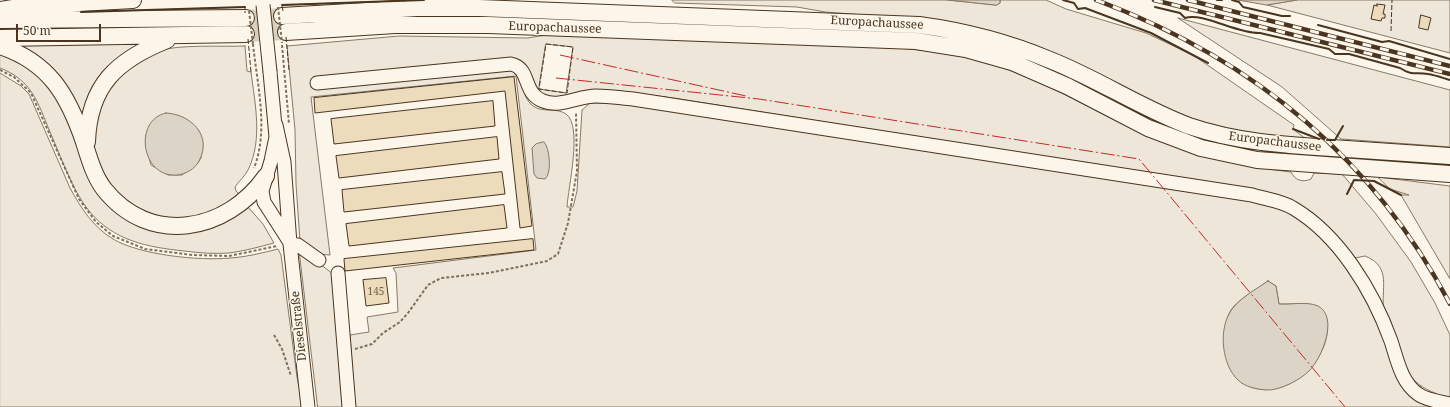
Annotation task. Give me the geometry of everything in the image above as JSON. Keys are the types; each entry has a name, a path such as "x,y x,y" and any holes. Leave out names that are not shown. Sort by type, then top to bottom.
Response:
{"main road":[{"path":"0,10 33,6 133,0"},
{"path":"563,0 616,14"},
{"name":"Europachaussee","path":"280,12 417,8 479,8 616,14 888,22 950,29 1009,44 1051,60 1188,125 1214,133 1238,139 1295,146 1450,156"},
{"path":"0,20 247,14"},
{"name":"Europachaussee","path":"286,32 396,25 488,25 889,39 923,42 966,49 1012,62 1067,86 1148,128 1201,148 1257,160 1450,174"},
{"path":"0,38 246,34"},
{"path":"88,154 87,131 92,107 105,82 131,56 176,36"},
{"path":"0,46 30,59 50,76 72,111 88,154 103,188 128,212 162,225 197,225 219,217 248,198 266,176"}],"street":[{"name":"Dieselstraße","path":"262,2 276,125 284,162 290,244 308,407"},
{"path":"317,83 511,64 518,66 523,71 527,85 532,94 544,102 558,103 594,96 656,102 1252,195 1292,207 1318,227 1334,244 1369,289 1390,339 1403,377 1418,395 1450,404"},
{"name":"Dieselstraße","path":"276,125 274,148 262,191 264,202 290,244"},
{"path":"290,244 298,245 319,260"},
{"path":"338,274 349,407"}],"path":[{"path":"280,12 285,72"},
{"path":"247,14 256,74"},
{"path":"344,351 372,344 383,332 400,322 428,285 441,278 489,273 547,261 558,254 568,223 577,171 575,100"},
{"path":"274,335 282,349 288,370 293,379 305,381"}],"shaded area":[{"path":"672,0 948,0 996,5 1000,3 1000,0 1046,0 1066,9 1146,33 1193,55 1294,125 1293,129 1311,143 1263,138 1188,120 1125,88 916,19 825,12 797,7 675,3"},
{"path":"948,0 1000,0 1000,3 997,5"},
{"path":"1238,0 1297,0 1267,5"},
{"path":"1297,0 1450,0 1450,53 1267,5"},
{"path":"1178,18 1450,90 1450,147 1341,139 1282,87"},
{"path":"547,35 789,43 931,51 977,60 1020,74 1142,133 1178,148 1234,163 1291,172 1297,179 1302,181 1311,179 1314,173 1342,174 1376,214 1411,262 1435,303 1450,335 1450,399 1431,392 1423,387 1415,381 1405,367 1392,338 1386,319 1383,303 1384,280 1379,266 1365,256 1355,258 1327,228 1297,205 1256,193 1129,170 673,98 629,92 594,91 560,98 550,98 540,94 527,67 524,63 518,61 364,77 322,77 314,82 316,87 506,67 513,69 520,76 526,97 533,106 561,112 566,114 571,121 574,144 567,207 573,207 577,191 582,110 590,103 620,103 669,110 1253,199 1273,204 1291,211 1304,220 1341,256 1361,284 1376,312 1392,363 1404,389 1407,393 1422,403 1435,407 355,407 350,335 369,332 367,317 398,312 396,273 393,268 536,250 516,76 311,97 330,255 318,254 300,241 296,184 295,130 287,46 399,36 527,38","holes":["546,44 573,47 566,93 539,89","1268,281 1276,286 1279,304 1309,304 1321,310 1325,315 1327,333 1325,343 1319,357 1304,374 1289,384 1274,389 1260,389 1247,385 1235,376 1228,361 1224,341 1224,332 1227,318 1234,306"]},
{"path":"140,42 140,45 83,120 11,44"},
{"path":"245,46 247,71 251,72 256,109 257,134 253,158 247,172 235,187 239,194 226,204 212,211 202,215 183,218 165,217 148,212 132,203 118,192 106,177 98,161 92,135 98,108 106,90 116,76 120,72 158,51 177,47","holes":["146,136 203,143 201,158 197,164 182,175 168,175 151,165 146,147"]},
{"path":"0,53 18,59 51,85 80,148 147,228 247,206 263,224 274,243 229,253 201,253 157,247 132,241 109,229 89,211 77,193 67,173 42,111 27,86 11,73 0,68"},
{"path":"0,73 21,86 29,94 74,195 83,210 99,229 113,239 125,245 154,253 202,259 242,257 278,249 281,255 297,377 303,407 0,407"},
{"path":"166,113 175,114 191,122 201,135 203,143 203,152 197,164 190,171 177,175 165,173 155,168 149,159 146,148 145,136 149,126 156,118"},
{"path":"544,142 549,155 549,172 545,179 537,178 534,174 532,148 536,144"},
{"path":"1378,177 1450,186 1450,279 1401,195 1409,195 1390,189"},
{"path":"299,248 333,274 345,407 318,407"},
{"path":"1268,281 1276,286 1279,304 1304,303 1318,306 1324,311 1328,328 1323,348 1319,357 1309,371 1289,384 1271,390 1247,386 1238,380 1228,366 1225,357 1223,339 1226,321 1232,309 1246,296"}],"building":[{"path":"1377,4 1385,5 1383,14 1385,14 1385,18 1382,18 1381,21 1371,19 1374,5 1377,6"},
{"path":"1421,15 1431,18 1428,30 1419,28"},
{"path":"514,77 532,226 520,228 505,91 315,113 314,98"},
{"path":"493,101 495,126 334,144 331,119"},
{"path":"497,137 499,159 339,178 336,156"},
{"path":"502,172 505,194 344,212 342,190"},
{"path":"504,205 507,228 349,246 346,224"},
{"path":"533,239 534,250 345,271 344,259"},
{"path":"386,278 389,303 366,306 363,280"}],"tunnel":[{"path":"246,18 282,16"},
{"path":"246,34 286,32"}],"railway":[{"path":"1096,0 1153,24 1206,51 1256,83 1302,118 1345,158 1384,202 1419,251 1450,304"},
{"path":"1154,0 1450,74"},
{"path":"1188,0 1450,66"}],"fence":[{"path":"283,11 282,5 424,0"},
{"path":"1391,31 1392,0"},
{"path":"81,12 245,7 245,13"},
{"path":"286,37 289,70"},
{"path":"248,39 251,72"},
{"path":"546,44 573,47 567,93 539,89 546,44"}],"wall":[{"path":"282,5 424,0"},
{"path":"1063,0 1074,3 1078,9 1085,8 1151,33 1208,63"},
{"path":"1217,0 1222,0"},
{"path":"1232,0 1239,2 1243,7 1282,16 1290,16"},
{"path":"81,12 245,7"},
{"path":"1155,7 1180,13 1185,18 1192,17 1211,20 1241,30 1329,49 1335,54 1349,54 1400,68 1411,73 1431,74 1450,80"},
{"path":"1318,25 1382,42 1389,41 1450,59"},
{"path":"1327,140 1335,140 1343,126"},
{"path":"1293,129 1319,139"},
{"path":"1347,194 1354,180 1374,181 1401,195"}],"power":[{"path":"560,55 746,96"},
{"path":"556,78 759,99 1139,159 1345,407"}]}
